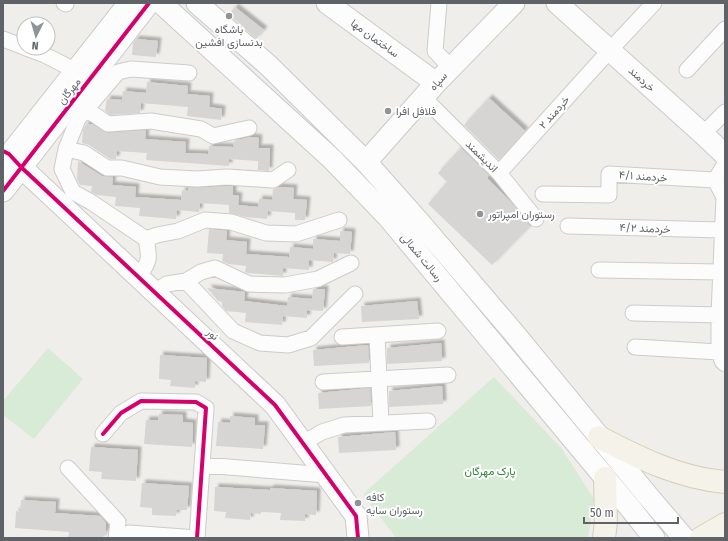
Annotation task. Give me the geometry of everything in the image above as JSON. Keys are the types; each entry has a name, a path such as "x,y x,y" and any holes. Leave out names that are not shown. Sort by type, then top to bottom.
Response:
{"main road":[{"path":"599,437 636,456 669,470 714,481 725,482"},
{"path":"604,538 606,522 605,478"},
{"path":"701,538 725,524"}],"street":[{"name":"مهرگان","path":"9,159 120,18 130,3"},
{"name":"مهرگان","path":"3,191 9,159 76,71 120,18 148,3"},
{"name":"رسالت شمالی","path":"161,3 332,159 388,217 605,478 639,502 684,538"},
{"name":"رسالت شمالی","path":"197,3 269,66 366,162 422,224 599,437 639,502 654,538"},
{"name":"ساختمان مها","path":"327,3 428,85"},
{"path":"439,3 435,51 451,68"},
{"name":"سپاه","path":"366,162 428,85 451,68 514,3"},
{"name":"خردمند","path":"557,3 704,134 725,155"},
{"name":"خردمند ۲","path":"499,173 654,3"},
{"path":"120,18 142,22 155,19 170,22 193,32"},
{"path":"688,70 725,29"},
{"path":"3,39 16,44"},
{"path":"47,56 76,71"},
{"path":"139,277 148,263 149,253 146,239 91,202 73,192 62,169 66,149 78,119 118,72 131,69 189,73"},
{"name":"اندیشمند","path":"428,85 536,219"},
{"path":"86,109 108,124 151,121 201,129 213,136 249,128"},
{"path":"704,134 725,112"},
{"path":"66,149 84,153 107,168 122,168 160,177 197,179 227,177 274,180 288,170"},
{"name":"نور","path":"9,159 139,277 275,405 356,516 358,538"},
{"path":"636,347 722,358 719,315 724,197 715,180 725,164"},
{"name":"خردمند ۴/۱","path":"543,194 609,195 609,174 715,180"},
{"path":"146,239 157,235 178,231 205,220 232,222 266,233 296,234 339,220"},
{"name":"خردمند ۴/۲","path":"568,226 722,230"},
{"path":"154,292 167,284 186,281 201,272 215,268 249,284 285,285 318,279 351,263"},
{"path":"599,270 720,272"},
{"path":"186,281 233,331 260,343 288,345 311,338 355,294"},
{"path":"633,313 719,315"},
{"path":"342,337 438,332"},
{"path":"377,335 382,423"},
{"path":"323,382 448,375"},
{"path":"68,468 118,522 122,536 197,538 206,408 196,402 141,401 121,413 103,434"},
{"path":"303,444 322,432 344,425 428,421"},
{"path":"202,465 326,475"}],"green space":[{"path":"48,348 83,379 34,439 3,415 3,401"},
{"name":"پارک مهرگان","path":"494,377 562,449 594,499 588,538 396,538 363,494"}],"building":[{"path":"235,7 264,30 256,39 229,15"},
{"path":"136,39 158,41 156,57 132,55 133,43"},
{"path":"147,82 188,86 187,94 210,96 209,107 222,109 221,120 187,116 188,107 141,103 140,113 110,115 105,111 107,99 122,100 123,91 146,93"},
{"path":"489,98 525,131 499,160 464,125"},
{"path":"86,124 92,124 108,133 146,130 145,139 186,142 185,153 208,154 209,146 233,147 234,141 250,137 259,138 258,148 270,148 269,171 258,170 258,161 229,159 229,166 146,160 147,153 117,151 116,159 110,159 89,145 82,143 83,130"},
{"name":"رستوران امپراتور","path":"461,148 489,175 487,178 512,203 530,226 492,265 428,204 447,182 438,173"},
{"path":"78,161 102,176 113,177 112,185 136,187 135,197 181,200 182,190 188,191 188,188 233,186 233,195 239,196 238,205 258,207 259,199 272,200 273,189 279,187 294,188 293,199 307,200 305,220 295,220 295,213 268,211 267,219 245,217 229,213 229,205 200,203 199,212 177,210 176,219 139,216 140,208 115,206 116,197 97,195 91,192 92,186 80,185 77,179"},
{"path":"209,229 227,231 226,240 247,242 246,254 289,257 290,247 313,249 313,239 340,241 340,231 352,232 350,254 334,253 333,262 309,260 309,270 283,268 283,276 248,273 245,272 246,266 228,264 222,261 223,254 207,253"},
{"path":"207,288 245,292 244,301 287,306 288,297 312,299 313,289 325,289 323,311 307,310 307,318 283,316 282,325 245,322 246,313 226,311 222,306 222,302 218,301"},
{"path":"417,301 419,319 362,322 361,306"},
{"path":"441,343 442,361 387,364 387,348"},
{"path":"368,345 369,363 314,366 313,350"},
{"path":"160,355 207,358 206,382 195,381 195,388 170,386 171,380 159,379"},
{"path":"442,386 443,404 389,407 389,391"},
{"path":"370,388 371,406 319,409 318,393"},
{"path":"159,414 183,415 183,422 193,423 192,447 144,444 146,420 158,420"},
{"path":"230,416 255,418 255,425 265,425 263,449 216,446 218,422 230,423"},
{"path":"395,432 396,450 339,453 338,437"},
{"path":"91,447 138,450 136,481 101,479 102,472 89,471"},
{"path":"142,483 189,486 187,510 177,510 176,516 152,515 152,508 140,507"},
{"path":"215,487 317,491 316,515 305,514 305,521 280,520 281,513 261,512 261,514 251,513 250,520 225,518 226,512 214,511"},
{"path":"21,500 56,502 55,513 100,516 106,523 106,534 103,534 103,538 68,538 69,532 15,528 16,511 20,512"}],"cycle path":[{"path":"3,191 149,3"},
{"path":"3,151 9,154 21,167 275,405 356,516 358,538"},
{"path":"103,434 121,413 141,401 196,402 206,408 197,538"}],"place":[{"name":"باشگاه بدنسازی افشین","path":"229,16"},
{"name":"فلافل افرا","path":"388,111"},
{"name":"رستوران امپراتور","path":"480,214"},
{"name":"کافه رستوران سایه","path":"358,503"}]}
